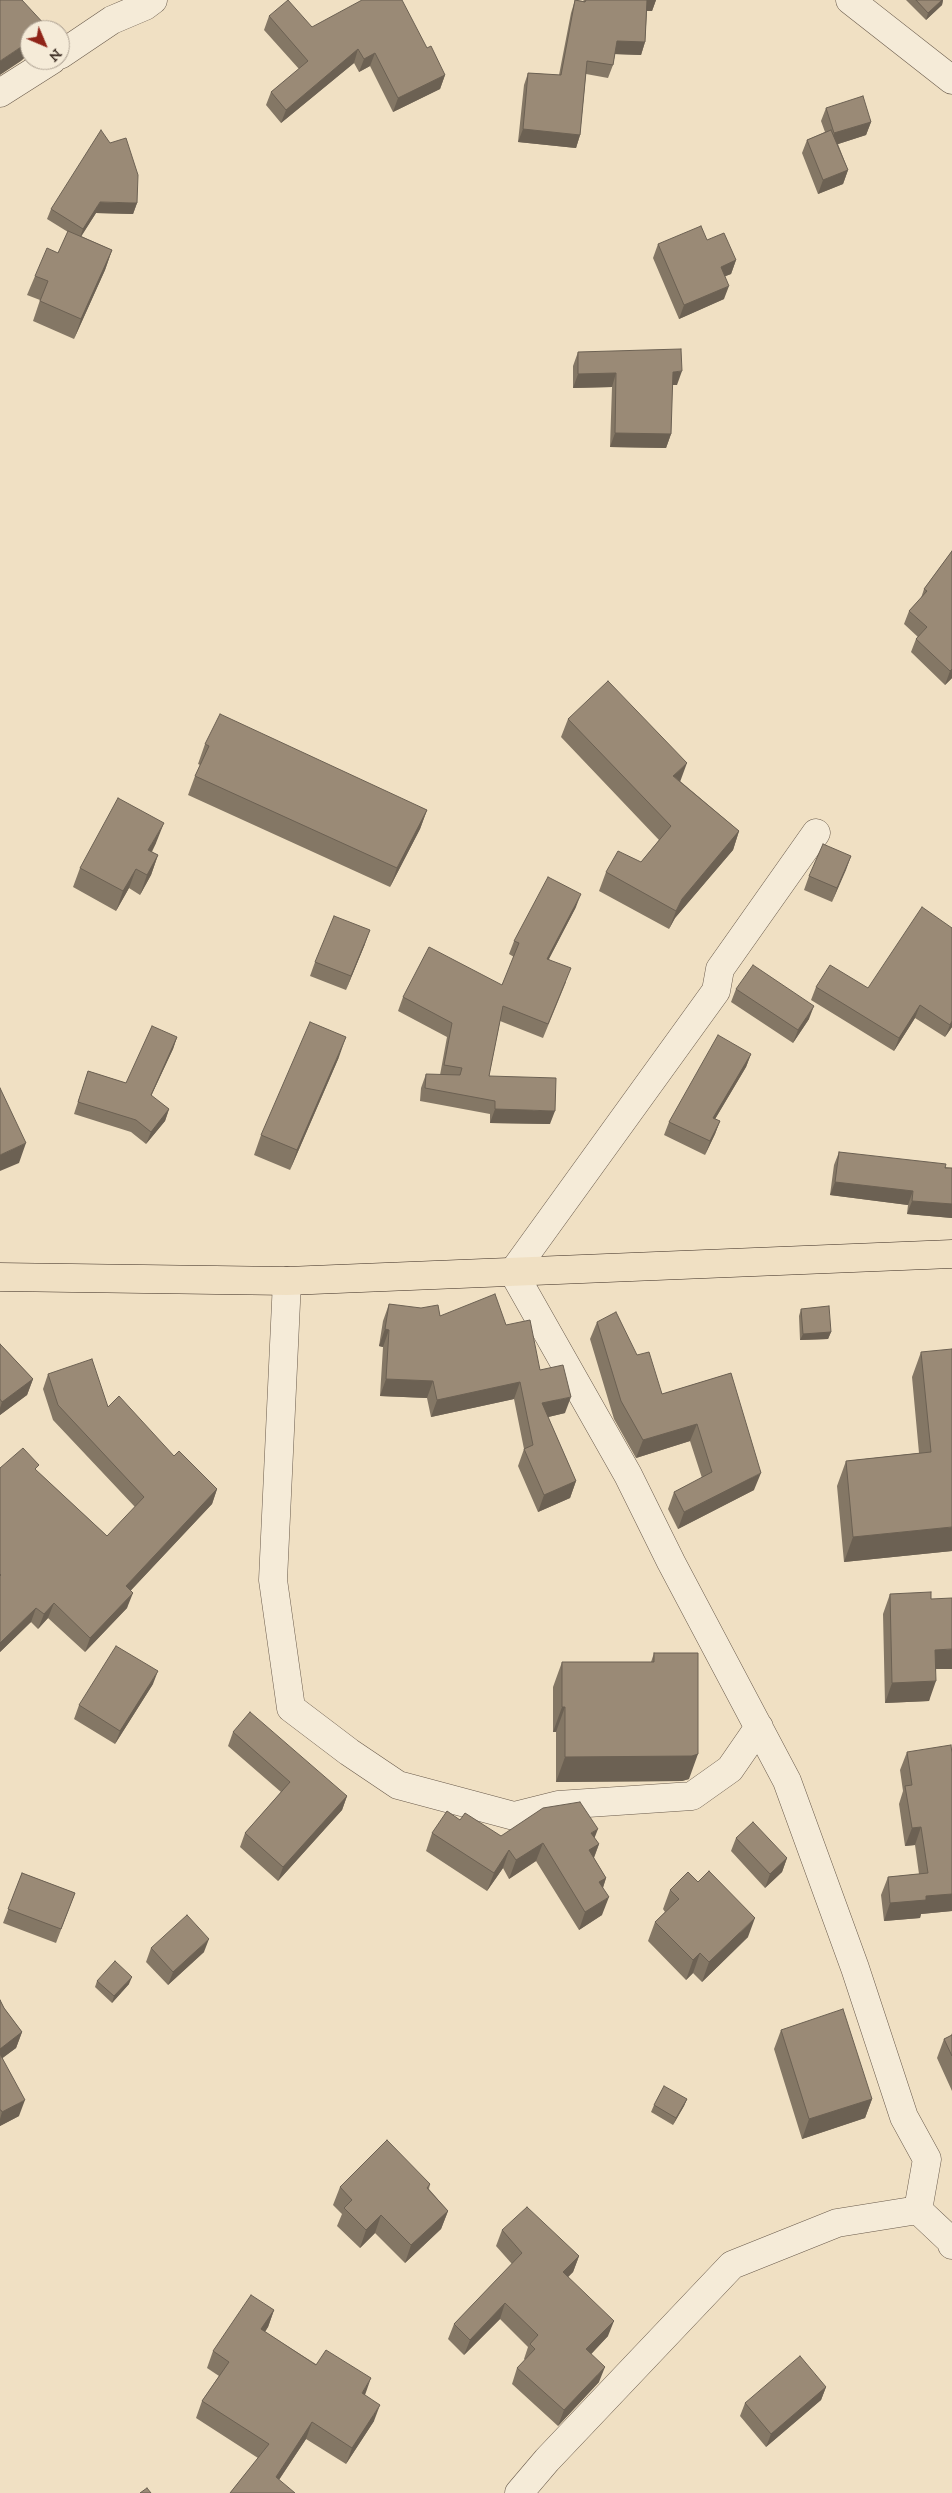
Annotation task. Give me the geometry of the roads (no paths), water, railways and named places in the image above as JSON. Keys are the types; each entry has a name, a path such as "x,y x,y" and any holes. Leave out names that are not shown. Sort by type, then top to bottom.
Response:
{"main road":[{"path":"0,1277 287,1280 952,1254"}],"street":[{"path":"70,48 112,20 145,6 153,0"},
{"path":"850,0 952,80"},
{"path":"0,93 36,70"},
{"path":"816,833 720,969 716,991 513,1272 628,1475 671,1562 787,1781 855,1968 904,2117 926,2159 918,2210"},
{"path":"287,1280 273,1580 291,1708 349,1752 398,1785 514,1816 558,1805 692,1796 730,1769 758,1727"},
{"path":"918,2210 952,2242 952,2245"},
{"path":"519,2493 547,2460 732,2265 837,2223 918,2210"}]}
